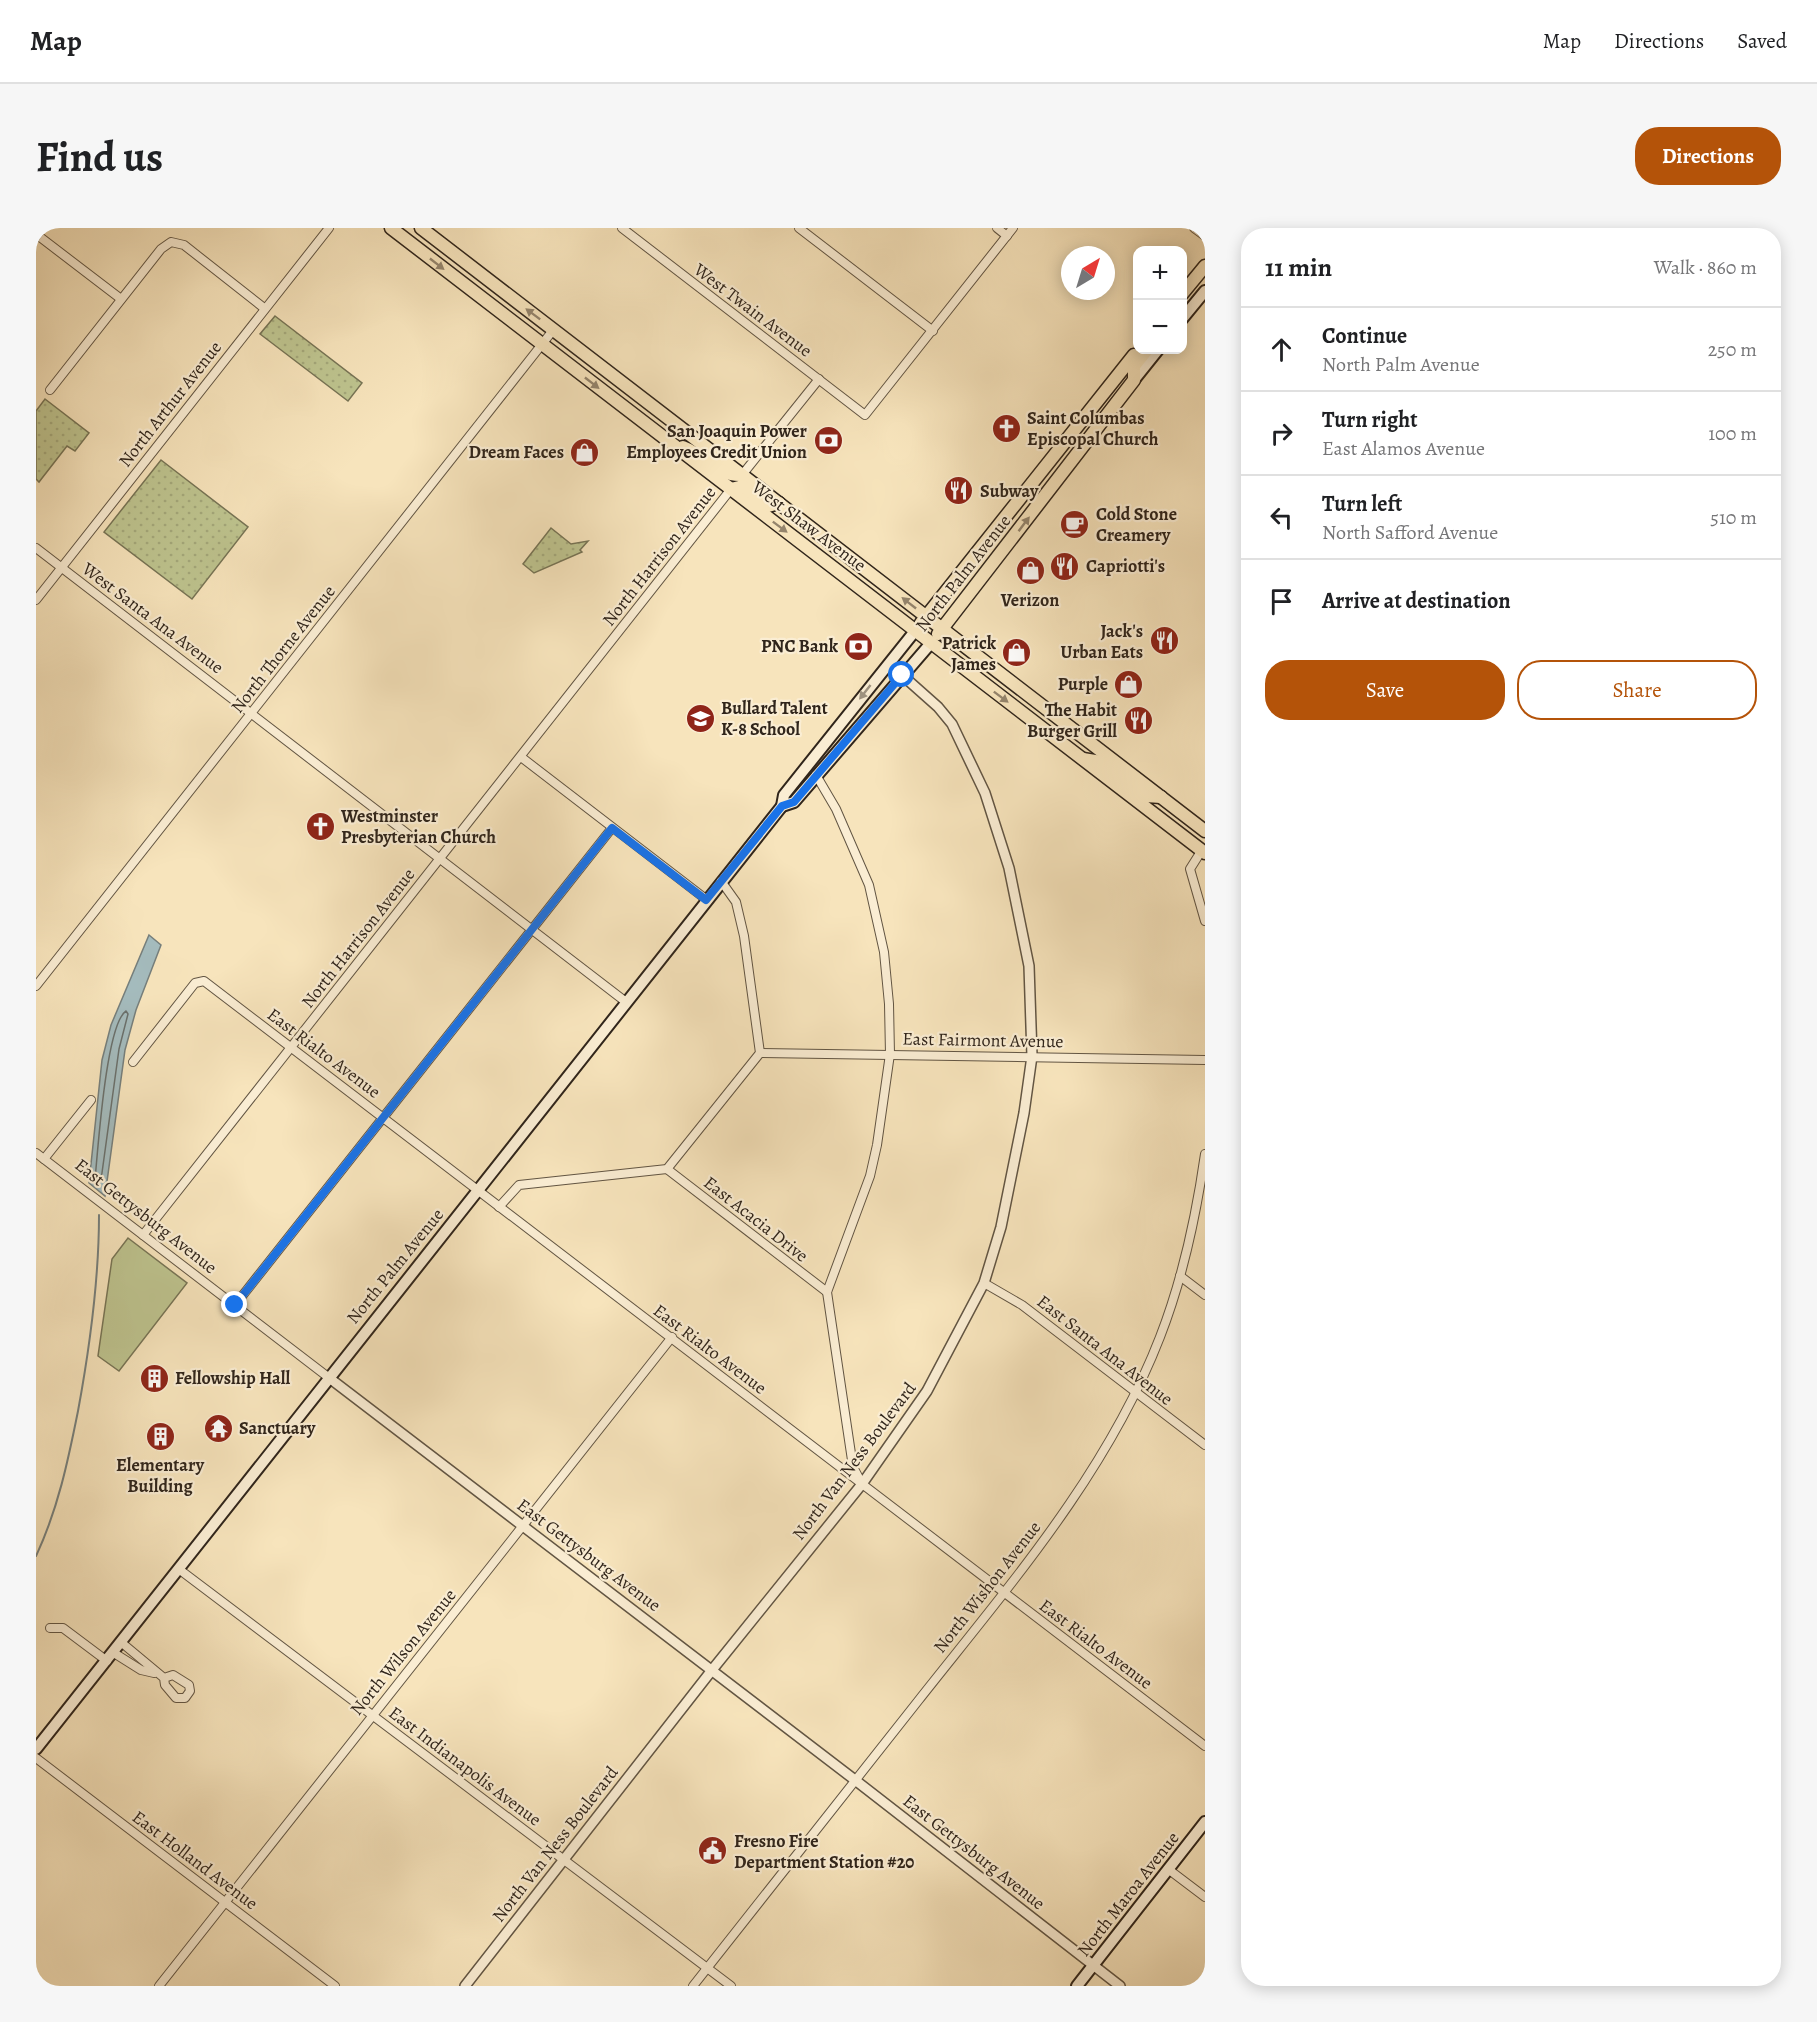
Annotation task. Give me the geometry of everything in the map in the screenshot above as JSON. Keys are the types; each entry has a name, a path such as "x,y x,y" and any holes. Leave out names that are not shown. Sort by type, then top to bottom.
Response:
{"main road":[{"name":"West Shaw Avenue","path":"391,228 1203,852"},
{"name":"West Shaw Avenue","path":"421,228 1205,831"},
{"path":"1187,288 1205,266"},
{"path":"1187,291 1191,283"},
{"path":"1187,313 1205,291"},
{"name":"North Palm Avenue","path":"36,1749 180,1570 328,1377 782,806 784,795 1136,354"},
{"path":"1134,380 1134,366 1144,354"},
{"name":"North Palm Avenue","path":"782,806 794,802 931,643 1155,354"},
{"path":"668,441 701,455 729,475 742,475"},
{"path":"731,489 742,486 768,506 779,503"},
{"path":"1082,759 1101,762 1146,796 1161,797"},
{"name":"North Maroa Avenue","path":"1077,1986 1205,1822"}],"street":[{"name":"North Arthur Avenue","path":"36,600 329,228"},
{"name":"West Twain Avenue","path":"621,228 865,415 933,331"},
{"path":"799,228 933,331 1013,228"},
{"path":"997,228 1007,236"},
{"path":"1194,228 1205,237"},
{"path":"36,234 121,299"},
{"path":"50,390 161,249 171,242 184,245 264,308"},
{"name":"North Thorne Avenue","path":"36,986 554,329"},
{"path":"742,475 819,379"},
{"name":"North Harrison Avenue","path":"143,1235 731,489"},
{"name":"West Santa Ana Avenue","path":"36,548 251,713"},
{"name":"North Van Ness Boulevard","path":"465,1986 712,1670 862,1484 927,1391 984,1283 1014,1167 1032,1056 1029,966 1009,868 985,792 952,724 938,706 902,675"},
{"path":"251,713 626,1002"},
{"path":"521,758 706,900"},
{"path":"816,775 836,809 874,902 884,952 890,1054 877,1145 870,1176 827,1292 853,1467 862,1484"},
{"path":"235,1305 612,828"},
{"path":"1203,852 1190,869 1205,921"},
{"path":"499,1207 519,1185 667,1169 760,1053 744,936 736,902 722,881"},
{"name":"East Rialto Avenue","path":"133,1062 195,983 204,981 1205,1746"},
{"name":"East Fairmont Avenue","path":"760,1053 1205,1060"},
{"path":"44,1159 91,1100"},
{"name":"East Gettysburg Avenue","path":"36,1153 712,1670 1120,1986"},
{"name":"North Wishon Avenue","path":"693,1986 1003,1593 1085,1482 1134,1392 1159,1338 1180,1276 1196,1217 1205,1154"},
{"name":"East Acacia Drive","path":"667,1169 827,1292"},
{"path":"1180,1276 1205,1295"},
{"name":"East Santa Ana Avenue","path":"984,1283 1022,1305 1205,1445"},
{"name":"North Wilson Avenue","path":"159,1986 672,1337"},
{"name":"East Indianapolis Avenue","path":"180,1570 731,1986"},
{"path":"50,1628 63,1628 110,1657 141,1670 155,1673"},
{"path":"122,1643 155,1673 164,1678"},
{"name":"East Holland Avenue","path":"36,1758 335,1986"},
{"path":"1168,1869 1205,1897"}],"green space":[{"path":"275,316 362,383 348,401 260,334"},
{"path":"45,399 89,433 75,451 67,446 39,482 36,479 36,411"},
{"path":"161,460 248,527 192,599 104,532"},
{"path":"551,528 571,544 588,541 580,550 582,552 534,573 523,564"},
{"path":"128,1238 187,1283 119,1371 98,1356 112,1259"}],"water":[{"path":"149,935 161,945 136,1010 125,1050 105,1196 89,1183 102,1060 111,1025"}],"waterway":[{"path":"36,1556 56,1503 78,1411 93,1314 99,1215"}],"place":[{"name":"Saint Columbas Episcopal Church","path":"1006,428"},
{"name":"San Joaquin Power Employees Credit Union","path":"828,441"},
{"name":"Dream Faces","path":"585,452"},
{"name":"Subway","path":"959,491"},
{"name":"Cold Stone Creamery","path":"1075,524"},
{"name":"Capriotti's","path":"1065,566"},
{"name":"Verizon","path":"1030,571"},
{"name":"Jack's Urban Eats","path":"1164,641"},
{"name":"PNC Bank","path":"859,646"},
{"name":"Patrick James","path":"1017,653"},
{"name":"Purple","path":"1129,684"},
{"name":"Bullard Talent K-8 School","path":"700,718"},
{"name":"The Habit Burger Grill","path":"1138,720"},
{"name":"Westminster Presbyterian Church","path":"320,826"},
{"name":"Fellowship Hall","path":"154,1378"},
{"name":"Sanctuary","path":"218,1428"},
{"name":"Elementary Building","path":"160,1436"},
{"name":"Fresno Fire Department Station #20","path":"713,1851"}],"route":[{"path":"235,1305 612,828 706,900 782,806 794,802 902,675"}]}
